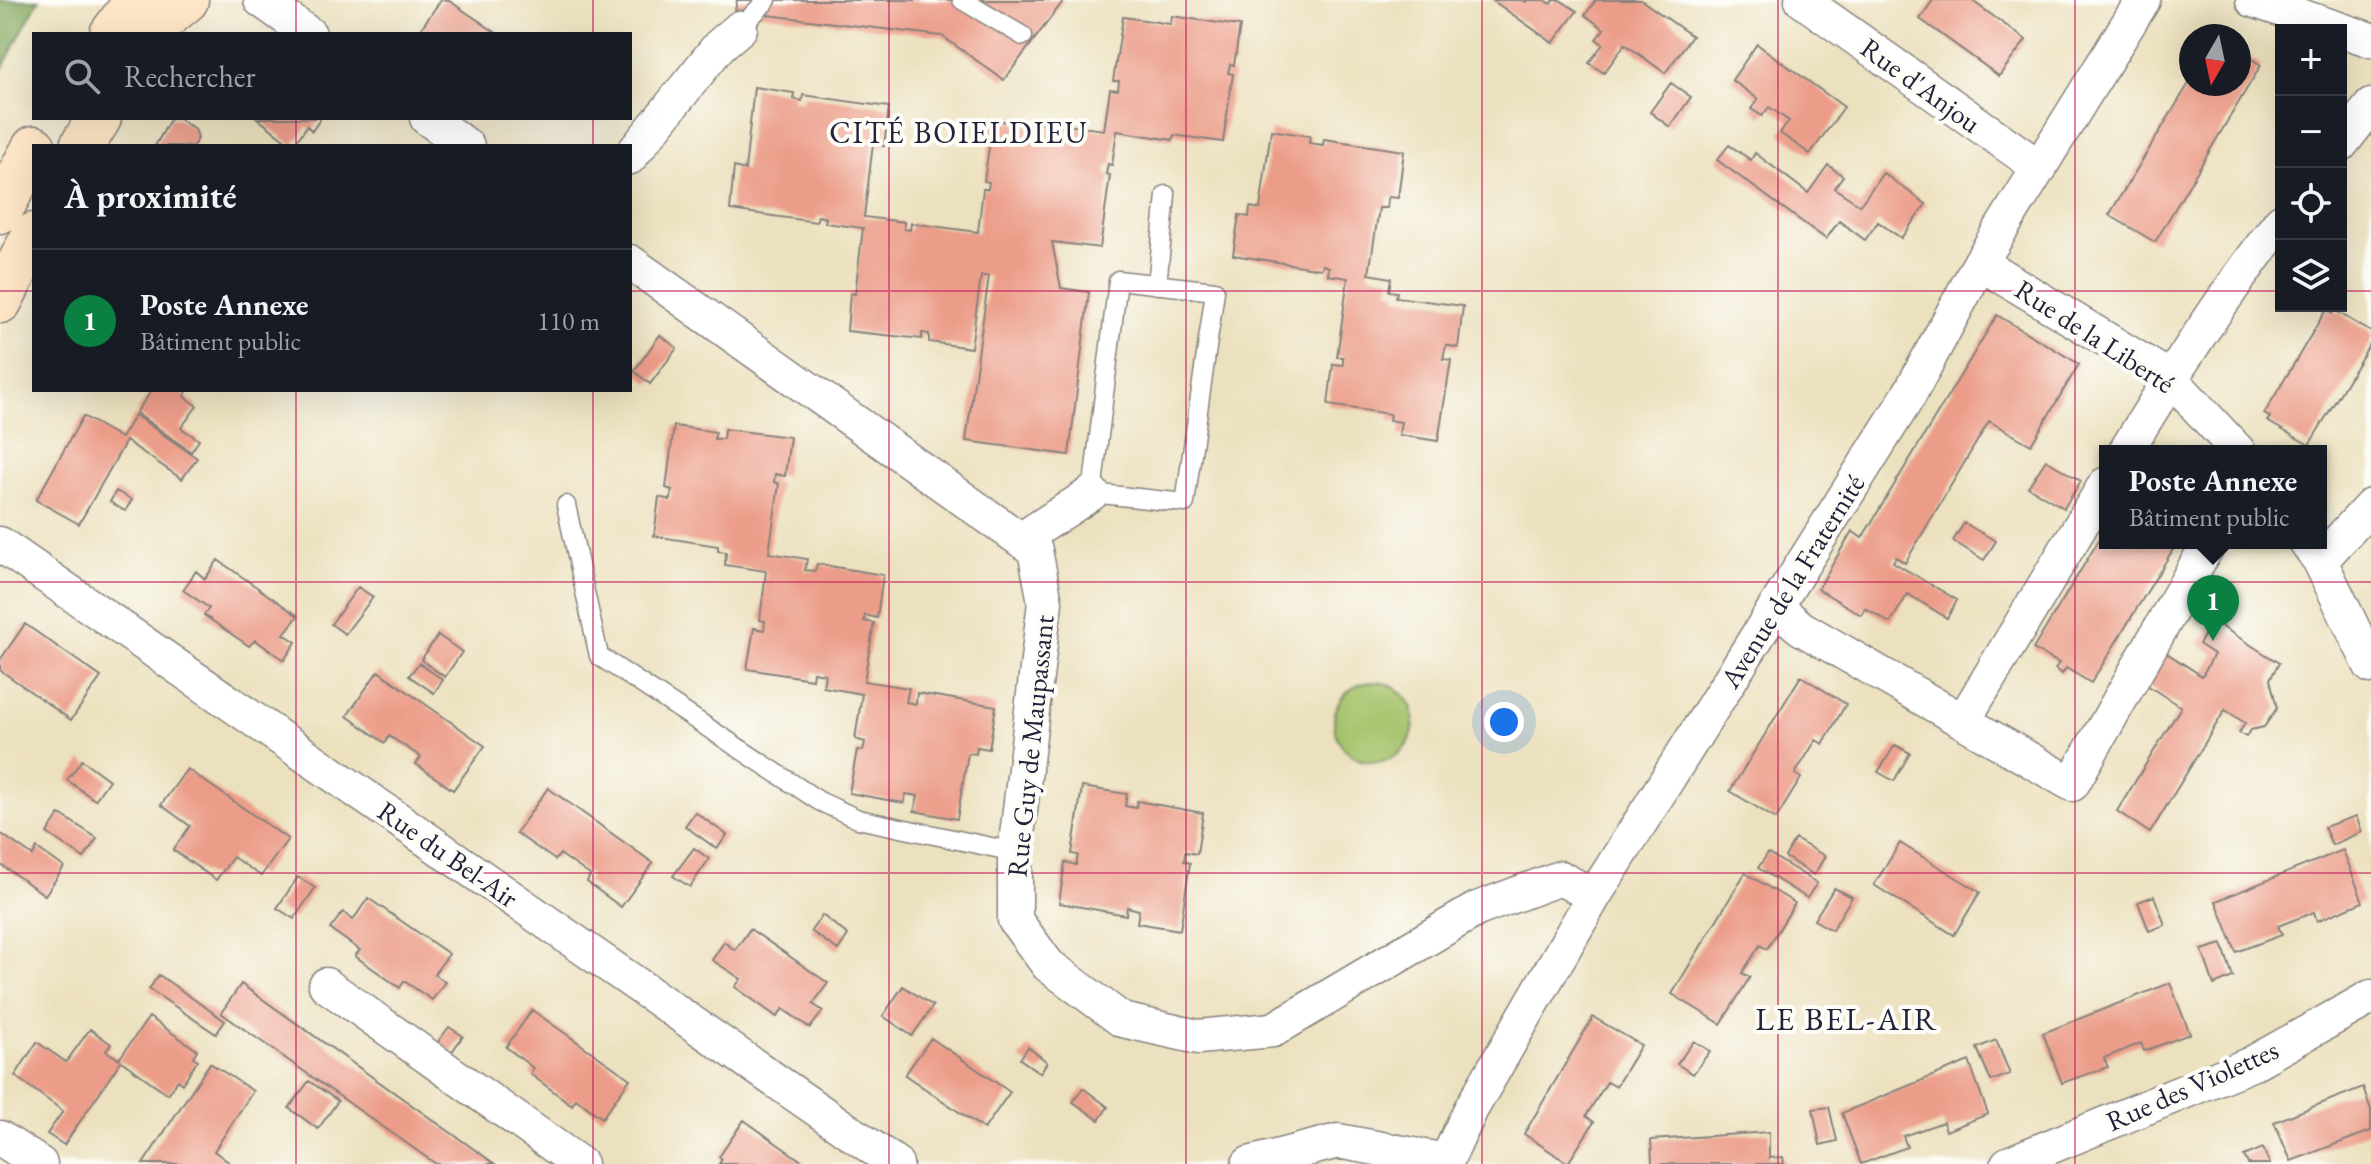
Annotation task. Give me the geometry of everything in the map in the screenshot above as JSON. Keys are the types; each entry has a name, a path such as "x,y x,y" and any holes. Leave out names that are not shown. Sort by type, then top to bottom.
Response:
{"main road":[{"path":"113,32 137,0"},
{"path":"153,32 163,19 186,0"},
{"path":"37,144 52,120"},
{"path":"83,144 98,120"},
{"path":"0,211 32,152"},
{"path":"0,301 32,239"}],"street":[{"path":"261,0 306,32"},
{"name":"Rue d'Anjou","path":"1802,0 2040,168"},
{"name":"Avenue de la Fraternité","path":"1446,1163 1471,1109 1594,896 1909,395 1980,263 2143,0"},
{"path":"2253,0 2371,40"},
{"path":"632,155 719,46 740,28"},
{"path":"2347,136 2371,106"},
{"path":"430,120 464,144"},
{"path":"2130,445 2231,285 2275,229"},
{"name":"Rue Guy de Maupassant","path":"632,263 1035,550 1045,602 1015,852 1015,920 1048,965 1122,1020 1198,1037 1273,1030 1477,909 1560,878 1594,896"},
{"name":"Rue de la Liberté","path":"1980,263 2170,378 2232,445"},
{"path":"1022,539 1092,493"},
{"path":"1963,721 2099,495"},
{"path":"2327,542 2371,506"},
{"name":"Rue du Bel-Air","path":"0,544 896,1164"},
{"path":"1776,607 1801,628 2072,784 2206,549"},
{"path":"2314,552 2371,666"},
{"path":"326,985 580,1164"},
{"name":"Rue des Violettes","path":"2008,1164 2251,1064 2371,997"},
{"path":"0,1138 40,1164"},
{"path":"1249,1164 1338,1141 1446,1163"}],"lane":[{"path":"740,28 767,0"},
{"path":"962,0 1023,36"},
{"path":"1157,285 1166,195"},
{"path":"1118,280 1215,291 1185,503 1092,493 1118,280"},
{"path":"566,505 599,656 819,801 858,819 1015,852"}],"green space":[{"path":"0,0 39,0 0,72"},
{"path":"1374,682 1389,685 1402,694 1411,707 1414,722 1411,737 1402,750 1389,759 1374,762 1359,759 1346,750 1337,737 1334,722 1337,707 1346,694 1359,685"}],"building":[{"path":"441,0 448,0 495,32 418,32"},
{"path":"737,0 1064,0 1004,80 942,36 735,11"},
{"path":"1492,0 1545,0 1551,4 1554,0 1560,0 1577,11 1553,43"},
{"path":"1596,0 1641,0 1692,36 1665,73 1625,44 1604,73 1589,63 1603,44 1596,39 1604,29 1585,15"},
{"path":"1933,0 1971,0 2026,40 1999,76 1920,19"},
{"path":"1172,16 1240,26 1234,65 1230,64 1228,73 1233,74 1223,142 1174,135 1173,140 1117,131 1112,165 1108,164 1106,174 1110,175 1100,248 1052,242 1061,288 1089,292 1069,455 966,441 989,276 981,276 971,348 929,342 929,334 922,333 922,339 847,331 850,293 855,294 863,228 825,223 826,218 818,216 816,222 730,210 734,167 745,170 754,87 794,93 793,99 802,101 803,95 889,107 884,146 873,144 864,217 904,222 904,229 910,230 911,223 978,232 983,189 988,189 989,182 984,181 993,120 1036,126 1037,121 1104,130 1110,89 1118,90 1119,81 1113,81 1123,17 1171,24"},
{"path":"1757,44 1844,107 1810,154 1780,133 1789,121 1769,107 1762,116 1751,109 1758,99 1732,80"},
{"path":"2251,59 2261,65 2251,82"},
{"path":"1671,83 1691,97 1670,127 1650,112"},
{"path":"2181,96 2242,96 2155,242 2109,215"},
{"path":"170,120 180,120 195,129 198,138 194,144 156,144"},
{"path":"260,120 320,120 312,131 307,126 294,144"},
{"path":"1271,130 1310,136 1309,143 1323,145 1324,139 1404,151 1398,198 1388,197 1387,208 1379,208 1369,274 1391,278 1389,291 1397,292 1396,297 1463,306 1458,348 1446,345 1443,359 1451,360 1438,441 1399,435 1401,422 1389,420 1390,414 1328,405 1333,364 1343,365 1343,357 1337,357 1348,278 1328,275 1329,267 1323,265 1321,269 1233,255 1239,215 1249,217 1250,207 1260,209"},
{"path":"1729,145 1751,160 1755,153 1808,193 1828,165 1843,176 1834,188 1860,205 1883,173 1926,204 1901,238 1878,222 1865,240 1839,221 1826,239 1717,160"},
{"path":"2325,312 2337,312 2371,332 2371,342 2309,445 2267,421 2270,417 2264,414"},
{"path":"1997,315 2079,364 2031,445 1989,421 1905,563 1896,557 1893,562 1957,600 1947,618 1908,594 1890,623 1865,608 1861,615 1818,589 1852,531 1862,538"},
{"path":"660,335 677,348 650,384 634,371"},
{"path":"151,392 187,392 184,396 197,406 181,428 199,440 191,452 136,413"},
{"path":"135,415 197,458 182,479 126,441 79,524 36,500 83,416 121,438"},
{"path":"674,426 716,432 714,439 723,439 724,429 790,437 785,476 775,474 774,482 779,484 769,553 807,559 805,570 815,571 817,564 883,575 877,618 865,615 864,621 874,623 864,681 909,688 906,702 916,704 917,693 996,706 989,749 977,747 976,754 968,753 957,819 914,811 918,796 906,794 904,803 849,793 857,750 863,751 865,742 855,739 862,694 823,687 825,674 813,672 812,679 747,669 754,628 764,630 765,621 760,620 766,571 725,565 726,552 718,551 718,546 654,536 659,497 670,500 672,490 666,488"},
{"path":"2046,460 2081,481 2064,508 2028,487"},
{"path":"116,491 132,500 125,511 110,502"},
{"path":"1964,523 1996,541 1984,560 1953,541"},
{"path":"2099,540 2099,549 2173,549 2091,683 2066,668 2062,674 2055,669 2059,663 2033,649"},
{"path":"218,560 298,616 284,634 296,642 284,660 255,640 249,646 227,631 204,615 209,608 183,590 196,571 205,579"},
{"path":"358,587 373,597 345,634 331,624"},
{"path":"2213,621 2279,663 2270,679 2277,708 2264,727 2251,730 2246,737 2239,733 2245,723 2225,710 2150,833 2117,811 2181,707 2142,682 2162,650 2202,676 2214,654 2199,644"},
{"path":"25,624 101,677 71,720 0,670 0,660"},
{"path":"438,635 462,652 445,677 421,660"},
{"path":"419,663 443,680 434,693 409,676"},
{"path":"378,671 485,746 453,790 416,764 421,757 389,736 385,743 347,716"},
{"path":"1801,676 1846,704 1823,744 1816,740 1795,774 1801,778 1776,819 1730,791"},
{"path":"1895,745 1910,753 1894,781 1878,772"},
{"path":"82,760 109,780 95,800 67,780"},
{"path":"187,769 288,839 261,876 233,857 216,880 173,850 190,826 161,805"},
{"path":"1082,787 1127,794 1125,806 1136,808 1137,801 1203,813 1197,854 1185,852 1184,861 1190,863 1180,930 1137,923 1139,910 1127,907 1126,915 1059,903 1065,862 1076,865 1078,855 1072,854"},
{"path":"548,788 653,863 621,907 587,882 590,875 560,854 555,860 516,833"},
{"path":"695,812 727,835 717,849 685,826"},
{"path":"60,814 97,838 84,858 47,833"},
{"path":"2356,816 2362,832 2332,845 2324,827"},
{"path":"0,833 33,856 37,848 64,867 45,895 0,864"},
{"path":"1795,839 1825,856 1814,875 1785,857"},
{"path":"1900,843 1980,892 1954,935 1874,885"},
{"path":"694,848 709,859 690,887 673,876"},
{"path":"2343,850 2363,902 2317,921 2314,912 2278,926 2282,935 2236,952 2216,901"},
{"path":"1768,853 1817,883 1807,898 1758,868"},
{"path":"1745,873 1795,903 1767,949 1760,945 1742,973 1750,977 1721,1024 1672,994"},
{"path":"298,877 315,888 294,919 277,908"},
{"path":"1834,888 1852,897 1832,930 1814,920"},
{"path":"2154,896 2165,925 2149,931 2138,902"},
{"path":"368,898 449,954 434,974 445,982 432,1000 404,981 400,988 355,956 360,950 330,929 343,912 353,920"},
{"path":"822,915 848,935 838,950 811,931"},
{"path":"750,929 828,983 813,1004 823,1011 810,1028 783,1009 777,1017 735,987 741,979 712,960 724,942 735,950"},
{"path":"2222,944 2233,977 2214,985 2202,950"},
{"path":"159,975 225,1021 216,1034 149,989"},
{"path":"2170,983 2190,1034 2144,1051 2141,1043 2104,1058 2108,1067 2062,1083 2043,1033"},
{"path":"241,984 495,1164 436,1164 221,1013"},
{"path":"903,986 933,1006 912,1036 883,1016"},
{"path":"532,1010 630,1079 602,1118 576,1099 572,1105 530,1074 533,1068 506,1047"},
{"path":"149,1017 197,1050 193,1057 198,1060 182,1084 178,1080 168,1094 121,1061 64,1145 47,1134 63,1111 15,1076 37,1042 66,1062 90,1029 111,1044 106,1051 119,1059"},
{"path":"1593,1017 1641,1045 1616,1086 1607,1082 1586,1116 1594,1122 1568,1163 1524,1134"},
{"path":"449,1027 463,1036 451,1053 437,1043"},
{"path":"931,1038 1010,1092 984,1129 905,1075"},
{"path":"1996,1040 2010,1074 1991,1081 1977,1048"},
{"path":"1694,1041 1710,1051 1693,1074 1677,1064"},
{"path":"1028,1047 1047,1062 1040,1073 1020,1059"},
{"path":"1969,1061 1988,1114 1946,1131 1943,1122 1903,1136 1907,1147 1861,1164 1842,1113"},
{"path":"210,1063 253,1091 214,1151 231,1164 143,1164"},
{"path":"309,1081 338,1101 318,1129 289,1108"},
{"path":"2363,1087 2371,1110 2371,1131 2291,1161 2274,1122"},
{"path":"1083,1088 1108,1107 1099,1120 1073,1102"},
{"path":"1829,1107 1837,1141 1820,1145 1813,1109"},
{"path":"744,1120 806,1164 719,1164 722,1159 719,1157"},
{"path":"1769,1132 1769,1158 1783,1157 1784,1164 1652,1164 1651,1140"},
{"path":"2263,1148 2270,1164 2248,1164 2244,1156"}],"place":[{"name":"Poste Annexe","path":"2213,641"}],"district":[{"name":"CITÉ BOIELDIEU","path":"959,132"},
{"name":"LE BEL-AIR","path":"1847,1019"}]}
